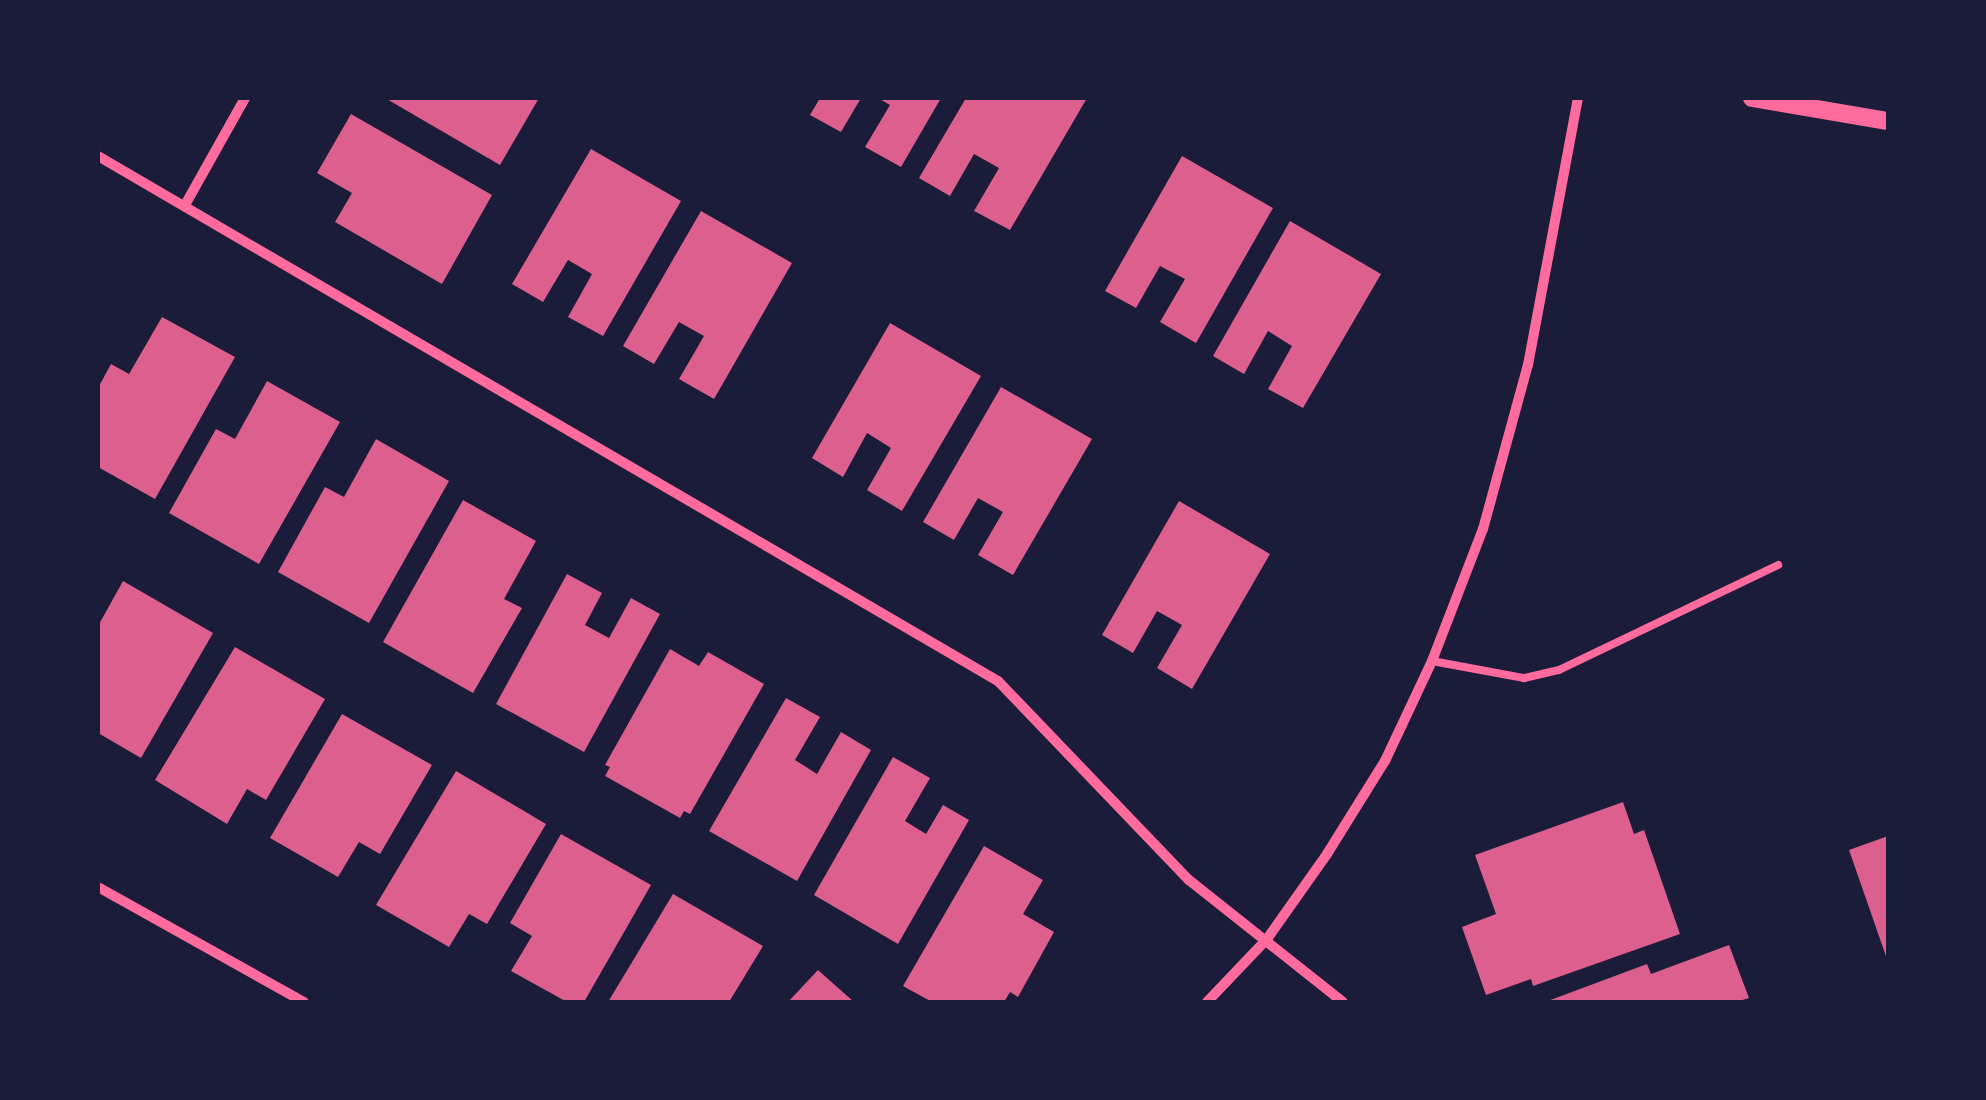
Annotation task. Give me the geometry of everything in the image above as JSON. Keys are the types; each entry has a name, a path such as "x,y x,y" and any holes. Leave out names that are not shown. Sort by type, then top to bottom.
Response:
{"street":[{"path":"185,206 246,98"},
{"path":"1207,1002 1267,939 1385,761 1432,661 1483,529 1528,365 1578,98"},
{"path":"1752,98 1888,121"},
{"path":"98,156 998,681 1189,880 1343,1002"},
{"path":"98,887 304,1002"}],"lane":[{"path":"1432,661 1524,678 1559,670 1778,565"}],"building":[{"path":"385,98 539,98 500,165"},
{"path":"820,98 861,98 841,132 810,115"},
{"path":"878,98 941,98 901,167 865,147 890,105"},
{"path":"966,98 1087,98 1010,230 974,211 999,168 974,154 950,196 919,178"},
{"path":"351,114 492,195 442,284 335,222 352,193 317,173"},
{"path":"591,149 681,201 603,336 568,317 592,274 568,260 543,302 512,284"},
{"path":"1182,156 1273,208 1196,343 1160,322 1185,279 1160,266 1136,308 1105,291"},
{"path":"701,211 792,263 714,399 679,379 704,336 679,322 654,364 623,346"},
{"path":"1290,221 1381,274 1303,408 1268,389 1292,346 1268,331 1244,374 1213,356"},
{"path":"162,317 235,357 155,499 98,467 98,388 111,364 129,374"},
{"path":"890,323 981,376 902,511 867,490 891,448 867,433 843,477 812,458"},
{"path":"267,381 340,422 259,564 169,513 216,429 235,439"},
{"path":"1001,387 1092,439 1013,575 978,555 1003,512 978,498 954,540 923,522"},
{"path":"376,439 449,481 369,623 278,572 325,487 344,497"},
{"path":"463,500 536,541 504,599 522,608 473,693 383,642"},
{"path":"1179,501 1270,554 1192,689 1157,668 1182,625 1157,611 1133,653 1102,635"},
{"path":"567,574 602,593 585,625 609,638 631,598 660,614 584,752 496,704"},
{"path":"123,581 213,633 141,758 98,733 98,626"},
{"path":"235,647 325,699 266,800 247,789 227,824 155,780"},
{"path":"670,649 699,666 708,652 764,684 690,814 684,811 680,818 605,776 610,767 605,765"},
{"path":"786,698 820,717 795,760 817,774 841,732 871,750 797,881 709,831"},
{"path":"342,714 432,765 380,854 359,842 338,877 270,838"},
{"path":"893,757 930,778 905,821 926,834 943,805 969,820 898,944 814,895"},
{"path":"456,771 546,824 487,924 469,914 449,947 376,905"},
{"path":"1623,802 1634,834 1644,830 1680,934 1533,986 1531,979 1486,995 1462,927 1496,914 1475,855"},
{"path":"561,834 651,885 584,1002 567,1002 511,971 532,936 510,923"},
{"path":"1888,836 1888,962 1849,850"},
{"path":"984,846 1043,880 1023,914 1054,932 1018,997 1010,992 1004,1002 932,1002 903,986"},
{"path":"673,894 763,946 729,1002 608,1002"},
{"path":"1729,945 1749,998 1736,1002 1545,1002 1647,964 1651,974"},
{"path":"818,970 854,1002 788,1002"}]}
